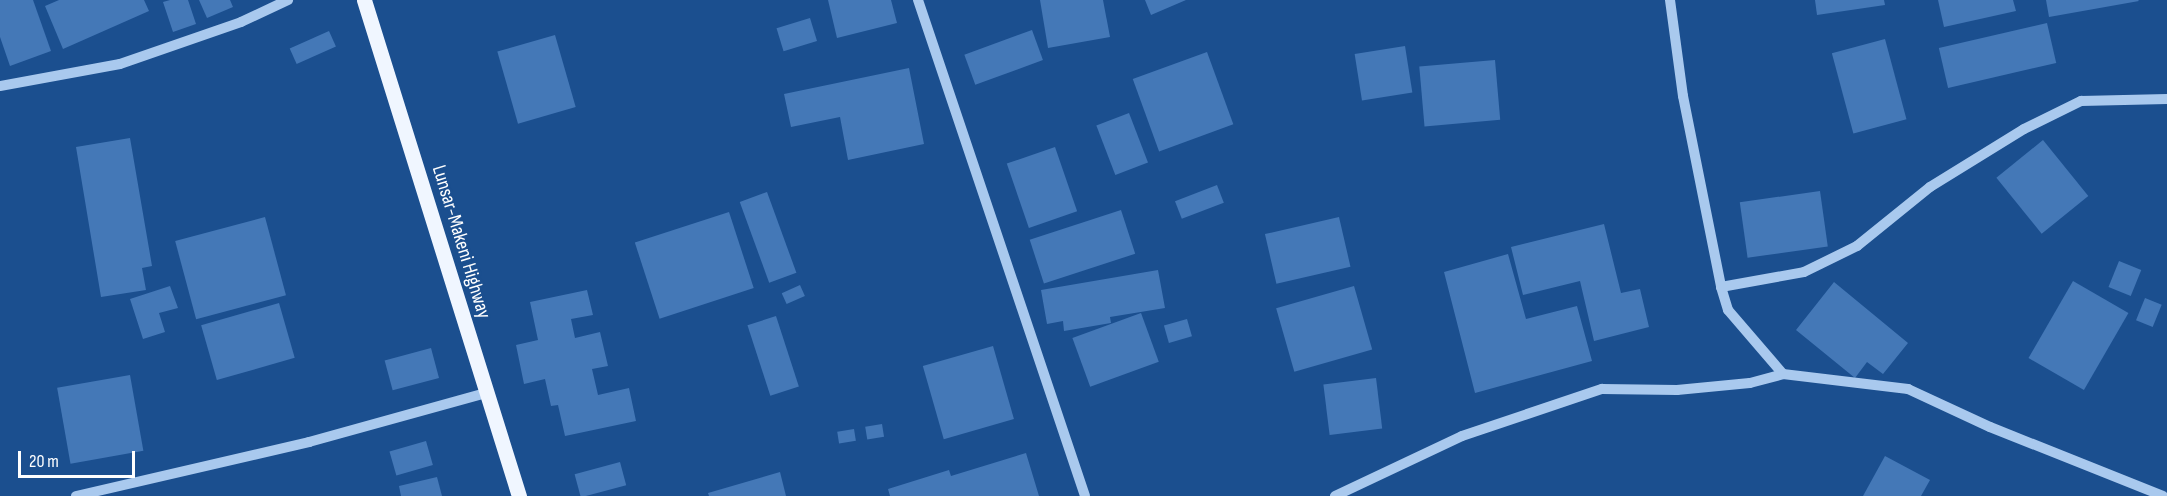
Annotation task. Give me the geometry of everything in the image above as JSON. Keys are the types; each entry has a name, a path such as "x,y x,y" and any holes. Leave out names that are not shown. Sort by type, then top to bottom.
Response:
{"main road":[{"name":"Lunsar-Makeni Highway","path":"364,0 519,496"}],"street":[{"path":"0,86 120,64 241,22 288,0"},
{"path":"918,0 1085,496"},
{"path":"1670,0 1683,96 1721,287 1728,310 1783,374"},
{"path":"1721,287 1804,272 1857,246 1930,187 2024,129 2081,101 2167,99"},
{"path":"1335,496 1462,436 1602,389 1677,390 1750,383 1783,374 1908,389 1990,427 2163,496"},
{"path":"76,496 309,442 486,393"}],"building":[{"path":"0,0 33,0 51,51 10,66 0,37"},
{"path":"59,0 144,0 149,11 63,49 45,6"},
{"path":"188,0 196,24 173,32 163,2"},
{"path":"199,0 230,0 233,7 207,18"},
{"path":"828,0 891,0 897,23 837,38"},
{"path":"1040,0 1103,0 1110,37 1048,48"},
{"path":"1145,0 1186,0 1151,15"},
{"path":"1815,0 1884,0 1885,5 1817,15"},
{"path":"1938,0 2013,0 2016,11 1944,27"},
{"path":"2046,0 2138,0 2139,1 2049,17"},
{"path":"810,18 817,41 784,51 777,28"},
{"path":"2047,23 2056,63 1948,88 1939,48"},
{"path":"1032,30 1043,60 975,85 964,55"},
{"path":"329,31 336,47 297,64 290,48"},
{"path":"555,35 576,107 518,124 497,52"},
{"path":"1885,39 1906,119 1853,133 1832,53"},
{"path":"1405,46 1412,92 1362,100 1355,54"},
{"path":"1207,52 1233,124 1159,151 1133,79"},
{"path":"1495,60 1500,120 1425,126 1419,67"},
{"path":"909,68 924,144 848,160 840,117 791,127 784,94"},
{"path":"1129,113 1148,162 1115,175 1096,126"},
{"path":"130,138 152,266 142,268 146,290 101,297 76,147"},
{"path":"2043,140 2088,196 2042,234 1996,178"},
{"path":"1055,147 1077,211 1029,228 1007,164"},
{"path":"1217,185 1224,203 1182,219 1175,201"},
{"path":"1820,191 1828,246 1748,258 1740,202"},
{"path":"767,192 796,273 769,283 740,202"},
{"path":"1121,210 1135,254 1044,283 1030,240"},
{"path":"729,212 754,288 660,319 635,243"},
{"path":"265,217 286,295 196,319 175,241"},
{"path":"1339,217 1350,267 1276,284 1265,234"},
{"path":"1604,224 1621,293 1640,289 1649,327 1594,341 1580,281 1523,295 1511,247"},
{"path":"1508,254 1526,319 1577,306 1592,361 1475,393 1444,272"},
{"path":"2119,261 2141,270 2131,296 2109,287"},
{"path":"1158,270 1165,308 1110,317 1111,323 1064,331 1063,321 1047,324 1041,290"},
{"path":"2073,281 2128,313 2084,390 2028,358"},
{"path":"1834,282 1908,343 1883,374 1867,362 1855,378 1796,330"},
{"path":"800,285 805,296 787,304 782,293"},
{"path":"170,286 178,308 159,313 165,332 143,339 130,299"},
{"path":"1354,286 1372,349 1294,372 1276,308"},
{"path":"587,290 593,315 571,319 575,338 600,332 608,366 592,369 598,395 629,388 636,421 565,436 558,405 551,406 545,379 524,384 516,345 538,340 530,302"},
{"path":"2145,298 2162,305 2153,327 2136,320"},
{"path":"279,303 295,358 217,380 201,325"},
{"path":"1141,313 1159,362 1090,387 1072,338"},
{"path":"776,316 799,386 770,396 747,325"},
{"path":"1187,319 1192,336 1169,343 1164,326"},
{"path":"993,346 1014,419 944,439 923,366"},
{"path":"431,348 439,378 393,390 385,360"},
{"path":"130,375 143,451 70,464 57,388"},
{"path":"1376,378 1382,429 1330,435 1323,384"},
{"path":"882,424 884,437 867,439 865,427"},
{"path":"854,429 856,441 839,444 837,432"},
{"path":"426,441 433,465 396,476 389,451"},
{"path":"1026,453 1039,496 890,496 888,489 949,470 951,476"},
{"path":"1885,456 1930,480 1921,496 1863,496"},
{"path":"620,462 626,485 580,496 575,474"},
{"path":"780,472 786,496 709,496 708,493"},
{"path":"437,477 442,496 401,496 399,486"}]}
